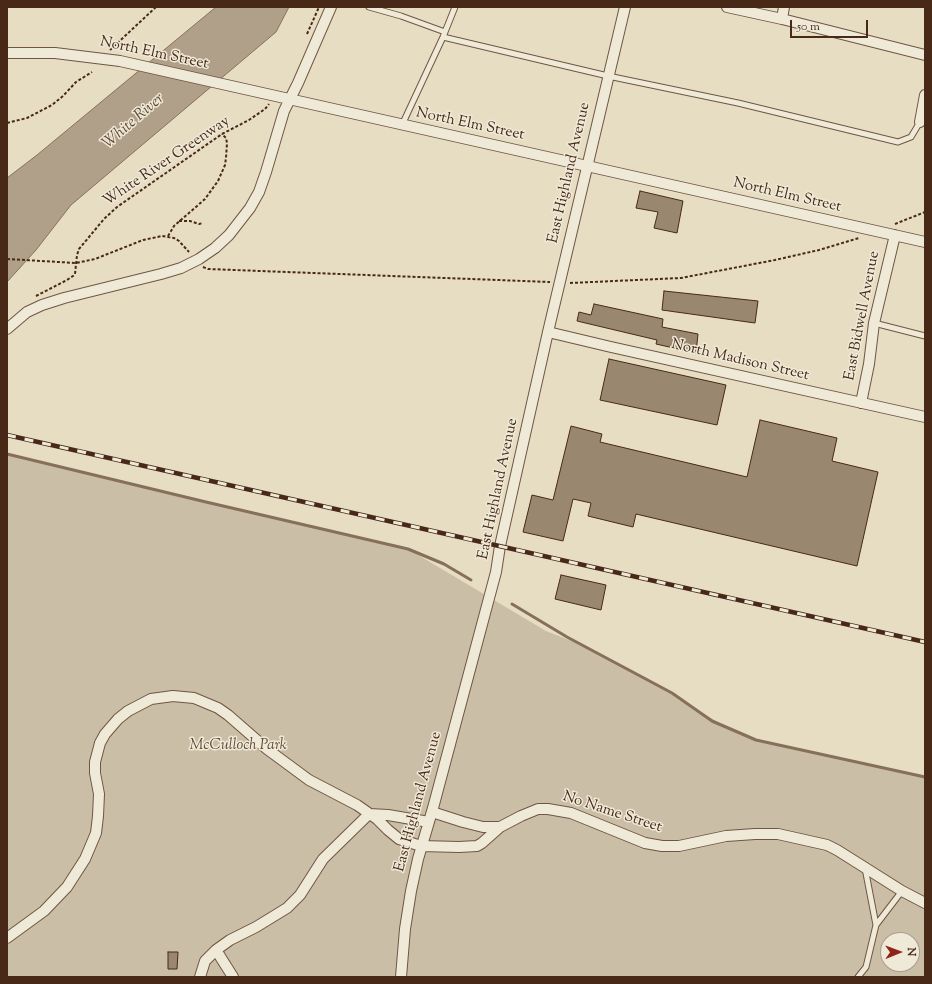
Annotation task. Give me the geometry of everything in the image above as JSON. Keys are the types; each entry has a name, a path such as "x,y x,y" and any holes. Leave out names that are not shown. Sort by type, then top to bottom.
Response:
{"street":[{"path":"7,330 28,312 42,305 181,268 215,248 229,235 250,208 259,192 280,122 331,7"},
{"name":"East Highland Avenue","path":"401,977 405,930 411,891 421,846 432,812 496,572 500,546 548,332 625,7"},
{"path":"727,7 782,19 925,55"},
{"path":"782,19 784,7"},
{"name":"North Elm Street","path":"7,53 55,53 120,61 925,242"},
{"path":"920,122 925,95"},
{"name":"East Bidwell Avenue","path":"861,403 869,364 874,323 895,235"},
{"name":"North Madison Street","path":"548,332 611,348 925,417"},
{"name":"No Name Street","path":"7,938 44,911 67,887 82,864 91,846 96,833 99,794 94,762 100,743 109,729 128,711 151,699 173,696 203,701 228,714 267,749 309,780 357,805 400,839 421,846 477,846 500,827 538,809 571,812 645,843 662,846 679,846 726,836 778,834 827,845 902,891 925,903"},
{"path":"432,812 483,827 500,827"},
{"path":"200,977 205,961 216,950 230,940 256,927 287,908 300,895 323,859 369,814 388,815 429,822"},
{"path":"216,950 233,977"}],"lane":[{"path":"369,7 401,16 444,34 608,76 738,102 898,142 911,137 920,122"},
{"path":"402,125 444,34 454,7"},
{"path":"874,323 925,336"},
{"path":"865,867 876,925"},
{"path":"858,977 866,967 876,925 902,891"}],"path":[{"path":"109,51 156,7"},
{"path":"7,123 27,118 52,105 76,82 92,72"},
{"name":"White River Greenway","path":"33,297 70,279 75,274 79,249 104,219 131,197 222,134 249,120 265,109"},
{"path":"167,236 171,229 179,221 205,199 218,181 225,165 226,158 227,143 226,138 222,134"},
{"path":"179,221 190,221 199,224 202,223"},
{"path":"7,259 76,262 95,259 143,240 167,236 179,241 200,265 208,269"}],"green space":[{"name":"McCulloch Park","path":"7,454 408,549 546,631 587,647 663,688 727,728 756,740 925,777 925,977 7,977"}],"water":[{"name":"White River","path":"216,7 289,7 276,32 71,205 36,250 7,282 7,178"}],"building":[{"path":"640,191 683,201 677,233 654,228 658,212 636,208"},
{"path":"664,291 758,301 755,323 662,310"},
{"path":"594,304 663,319 662,327 698,334 696,353 656,344 657,340 577,321 579,312 591,315"},
{"path":"609,359 726,385 717,425 600,400"},
{"path":"760,420 837,438 832,461 878,472 857,566 636,514 633,527 588,516 591,503 573,499 563,541 523,532 532,495 553,500 571,426 602,434 600,442 747,477"},
{"path":"561,575 606,585 601,610 555,599"},
{"path":"168,952 178,952 177,969 168,969"}],"waterway":[{"path":"7,454 408,549 444,564 471,580"},
{"path":"512,604 567,637 672,693 712,721 756,740 925,777"}],"railway":[{"path":"7,435 925,642"}]}
